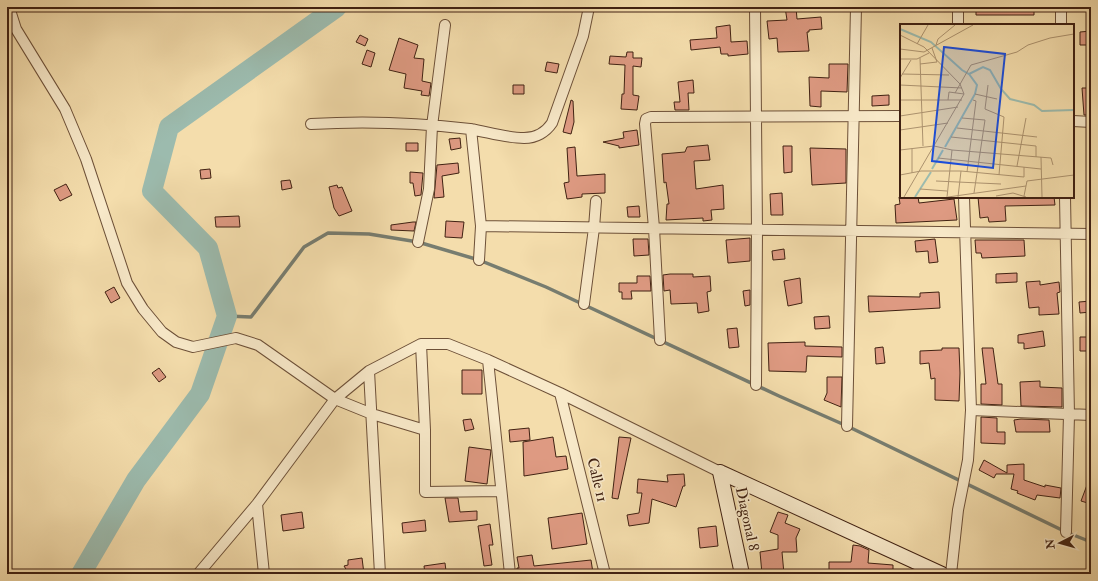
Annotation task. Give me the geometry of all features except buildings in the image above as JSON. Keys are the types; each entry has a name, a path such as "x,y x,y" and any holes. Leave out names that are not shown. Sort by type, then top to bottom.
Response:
{"street":[{"path":"9,7 16,29 65,109 86,158 127,283 143,309 162,332 176,342 193,347 236,338 258,345 335,399 372,414 425,430"},
{"path":"311,124 338,122 432,126 524,138 539,135 548,130 552,122 584,36 589,7"},
{"path":"755,7 757,230 756,385"},
{"path":"848,426 856,7"},
{"path":"958,7 958,24"},
{"path":"1061,7 1062,24"},
{"path":"418,242 429,189 432,126 445,25"},
{"path":"660,340 654,228 645,124 646,119 651,117 900,116"},
{"path":"1074,121 1091,122"},
{"path":"471,130 481,226 479,260"},
{"path":"951,574 958,510 968,460 971,410 964,198"},
{"path":"1065,198 1069,415 1066,532"},
{"path":"584,304 596,201"},
{"path":"481,226 852,232 1065,232 1091,234"},
{"path":"421,344 425,430 425,492 501,491"},
{"path":"198,574 257,504 335,399 369,371 421,344 448,344 488,360 560,393 720,472 942,574"},
{"path":"488,360 510,574"},
{"path":"369,371 380,574"},
{"name":"Calle 11","path":"560,393 605,574"},
{"path":"971,410 1091,415"},
{"name":"Diagonal 8","path":"720,472 742,574"},
{"path":"257,504 264,574"}],"waterway":[{"path":"81,574 136,480 200,394 227,316 208,248 152,191 169,127 337,7"},
{"path":"227,316 251,317 304,247 328,233 369,234 418,242 479,260 546,287 779,396 847,426 1066,532 1091,542"}]}
